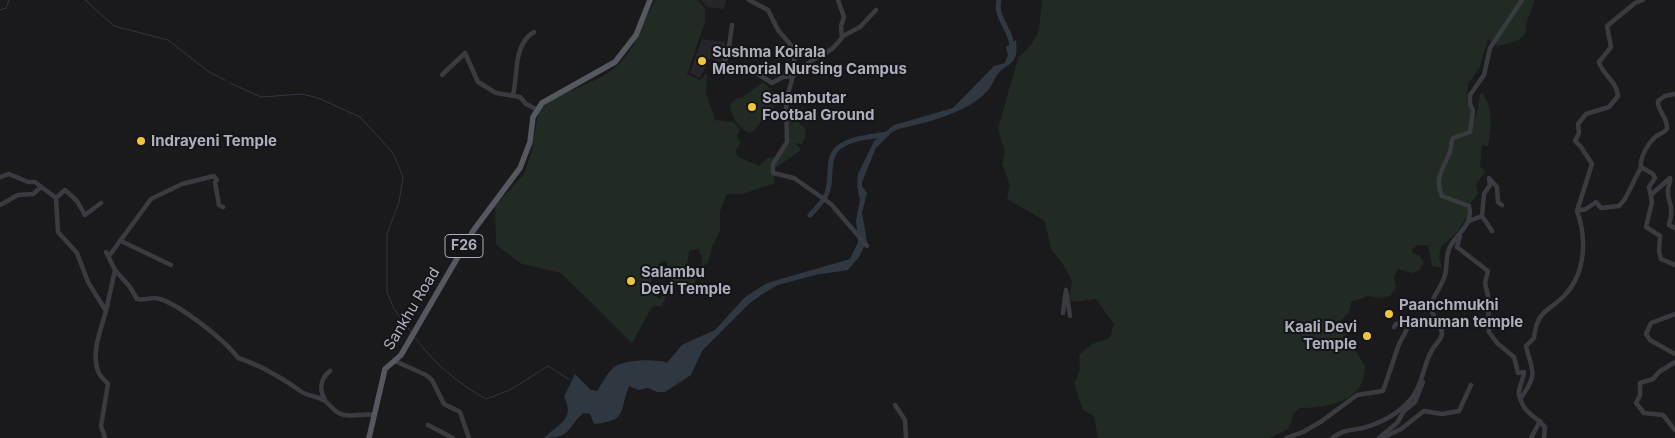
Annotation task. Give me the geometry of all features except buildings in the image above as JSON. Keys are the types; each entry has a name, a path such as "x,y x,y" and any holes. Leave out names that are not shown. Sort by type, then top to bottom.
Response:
{"main road":[{"path":"536,109 542,103 615,62 636,35 650,0"},
{"name":"Sankhu Road","path":"369,438 385,369 395,361 410,340 480,221 515,177 525,158 536,109"}],"street":[{"path":"749,0 768,10 778,30 794,48 793,76 786,101 787,142 776,160 773,172 776,175 794,178 813,190 827,201 868,246"},
{"path":"838,0 844,17 841,26 843,36"},
{"path":"1381,438 1396,424 1404,411 1414,402 1422,386 1432,349 1440,340 1442,334 1440,325 1432,312 1431,305 1445,276 1450,246 1461,234 1469,220 1468,206 1442,196 1439,173 1450,152 1452,138 1470,132 1473,111 1470,104 1470,95 1484,75 1490,48 1522,0"},
{"path":"1521,398 1534,374 1526,346 1534,338 1535,326 1543,311 1565,295 1579,271 1584,248 1577,211 1592,164 1582,147 1575,141 1579,133 1578,124 1586,114 1609,107 1618,96 1614,83 1606,77 1599,62 1611,47 1607,26 1635,3 1643,0"},
{"path":"732,25 728,54 723,64 753,70 772,83 783,77 793,76 811,61 832,49 843,36 860,27 876,10"},
{"path":"513,95 516,64 527,39 534,32"},
{"path":"442,75 465,53 478,82 496,93 513,95 536,109"},
{"path":"1577,211 1586,209 1596,202 1600,208 1618,206 1625,200 1641,167 1642,156 1652,139 1668,129 1666,117 1658,106 1658,101 1665,96 1675,94"},
{"path":"1641,167 1655,176 1654,181 1649,187 1652,194 1652,202 1646,227 1660,236 1661,259 1675,265"},
{"path":"0,177 9,174 28,182 35,182 56,198 58,232 76,253 88,282 106,311"},
{"path":"223,207 220,205 215,182 217,180 214,176 182,184 151,199 142,207 121,240 108,254 115,270 130,287 137,299 160,299 193,317 231,349 238,358 249,360 292,383 303,393 325,400"},
{"path":"1492,231 1482,216 1484,194 1490,185 1489,178 1497,187 1498,202 1502,205"},
{"path":"1652,194 1670,178 1668,190 1674,204 1674,214 1669,225 1675,228"},
{"path":"0,205 18,195 33,194 42,186"},
{"path":"56,198 65,190 77,202 85,215 101,203"},
{"path":"1469,220 1482,216"},
{"path":"1461,234 1458,247 1488,271 1485,283 1488,296 1489,332 1496,343 1514,357 1518,373 1524,372 1518,394 1525,412 1540,421 1545,427 1544,438"},
{"path":"121,240 171,265"},
{"path":"105,438 100,426 108,384 98,374 96,361 98,342 115,270"},
{"path":"1063,313 1066,290 1068,292 1070,316"},
{"path":"1675,314 1650,323 1646,334 1650,340 1675,354"},
{"path":"1286,438 1303,432 1322,421 1357,395 1383,392 1399,344 1407,329 1407,324 1401,322 1394,327"},
{"path":"395,361 432,380 444,404 460,412 468,438"},
{"path":"1675,362 1659,372 1653,379 1642,381 1639,385 1640,394 1636,403 1638,408 1644,413 1663,415 1675,430"},
{"path":"1332,438 1343,430 1364,428 1387,419 1411,399 1426,367"},
{"path":"330,371 323,376 320,391 325,400 342,415 360,413 375,415"},
{"path":"1381,438 1401,430 1424,411 1442,414 1459,411 1471,385"},
{"path":"895,405 906,420 906,438"},
{"path":"1531,438 1540,421"},
{"path":"428,425 453,438"}],"shaded area":[{"path":"656,0 698,0 705,9 705,22 687,74 700,80 707,73 706,93 715,120 733,122 740,129 737,137 741,142 735,152 740,158 759,166 767,158 780,157 789,142 789,121 805,105 800,114 799,123 805,128 806,135 802,144 795,143 801,150 772,170 775,183 743,194 727,194 720,211 720,231 712,247 708,262 702,267 702,257 698,249 689,251 687,263 696,279 692,293 685,291 673,282 666,261 660,263 649,286 654,295 660,299 665,286 669,288 662,306 652,307 632,343 561,273 522,264 496,245 495,206 524,174 531,153 539,110 558,97 603,76 622,61 632,47"},
{"path":"701,0 726,0 724,9 707,7"},
{"path":"1042,0 1535,0 1526,24 1526,33 1519,40 1498,46 1488,39 1480,67 1468,84 1467,102 1476,118 1482,92 1490,111 1491,124 1488,146 1482,145 1480,166 1485,172 1476,184 1478,194 1467,208 1467,216 1458,231 1441,247 1439,257 1442,268 1432,266 1428,245 1418,245 1412,249 1413,254 1419,255 1424,262 1420,270 1412,273 1398,269 1394,277 1396,287 1390,296 1379,298 1368,296 1351,302 1349,312 1338,323 1365,366 1364,378 1352,395 1333,404 1299,408 1294,414 1288,429 1269,438 1098,438 1094,416 1083,410 1074,384 1080,370 1079,355 1092,344 1110,338 1114,324 1096,299 1074,302 1069,300 1072,281 1064,266 1051,249 1045,221 1007,199 1010,185 1002,164 1005,152 998,129 1018,58 1032,44 1039,31"},
{"name":"Sushma Koirala Memorial Nursing Campus","path":"702,39 725,42 725,47 723,64 710,58 700,78 690,73"},
{"path":"1016,40 1017,49 1014,59 1001,70 990,88 981,97 948,115 898,129 891,133 876,148 862,182 862,186 867,193 862,213 867,241 859,257 848,270 815,275 778,285 750,303 702,351 691,375 665,392 657,392 648,388 639,390 629,386 617,417 605,423 594,424 590,414 583,413 564,434 553,438 544,438 566,416 568,411 564,397 575,374 591,390 597,391 617,365 639,361 662,361 667,363 682,345 715,330 745,297 767,283 850,259 858,242 856,220 860,200 857,186 858,174 874,141 894,125 953,108 994,66 1005,63 1008,55 1006,47"},
{"name":"Salambutar Footbal Ground","path":"763,82 781,99 750,133 742,129 736,122 730,105 737,98 741,98"}],"waterway":[{"path":"0,10 6,8 9,0"},
{"path":"85,0 114,26 168,40 209,72 225,80"},
{"path":"999,0 999,12 1010,36 1012,49"},
{"path":"230,83 261,97 302,94 318,98 360,117 393,153 403,177 399,202 387,234 387,292 394,309 412,333"},
{"path":"810,215 822,202 827,193 831,161 836,150 852,141 887,134"},
{"path":"414,336 429,355 447,372 486,399 510,390 548,366 570,380"}],"place":[{"name":"Sushma Koirala Memorial Nursing Campus","path":"702,61"},
{"name":"Salambutar Footbal Ground","path":"752,107"},
{"name":"Indrayeni Temple","path":"141,141"},
{"name":"Salambu Devi Temple","path":"631,281"},
{"name":"Paanchmukhi Hanuman temple","path":"1389,314"},
{"name":"Kaali Devi Temple","path":"1367,336"}]}
